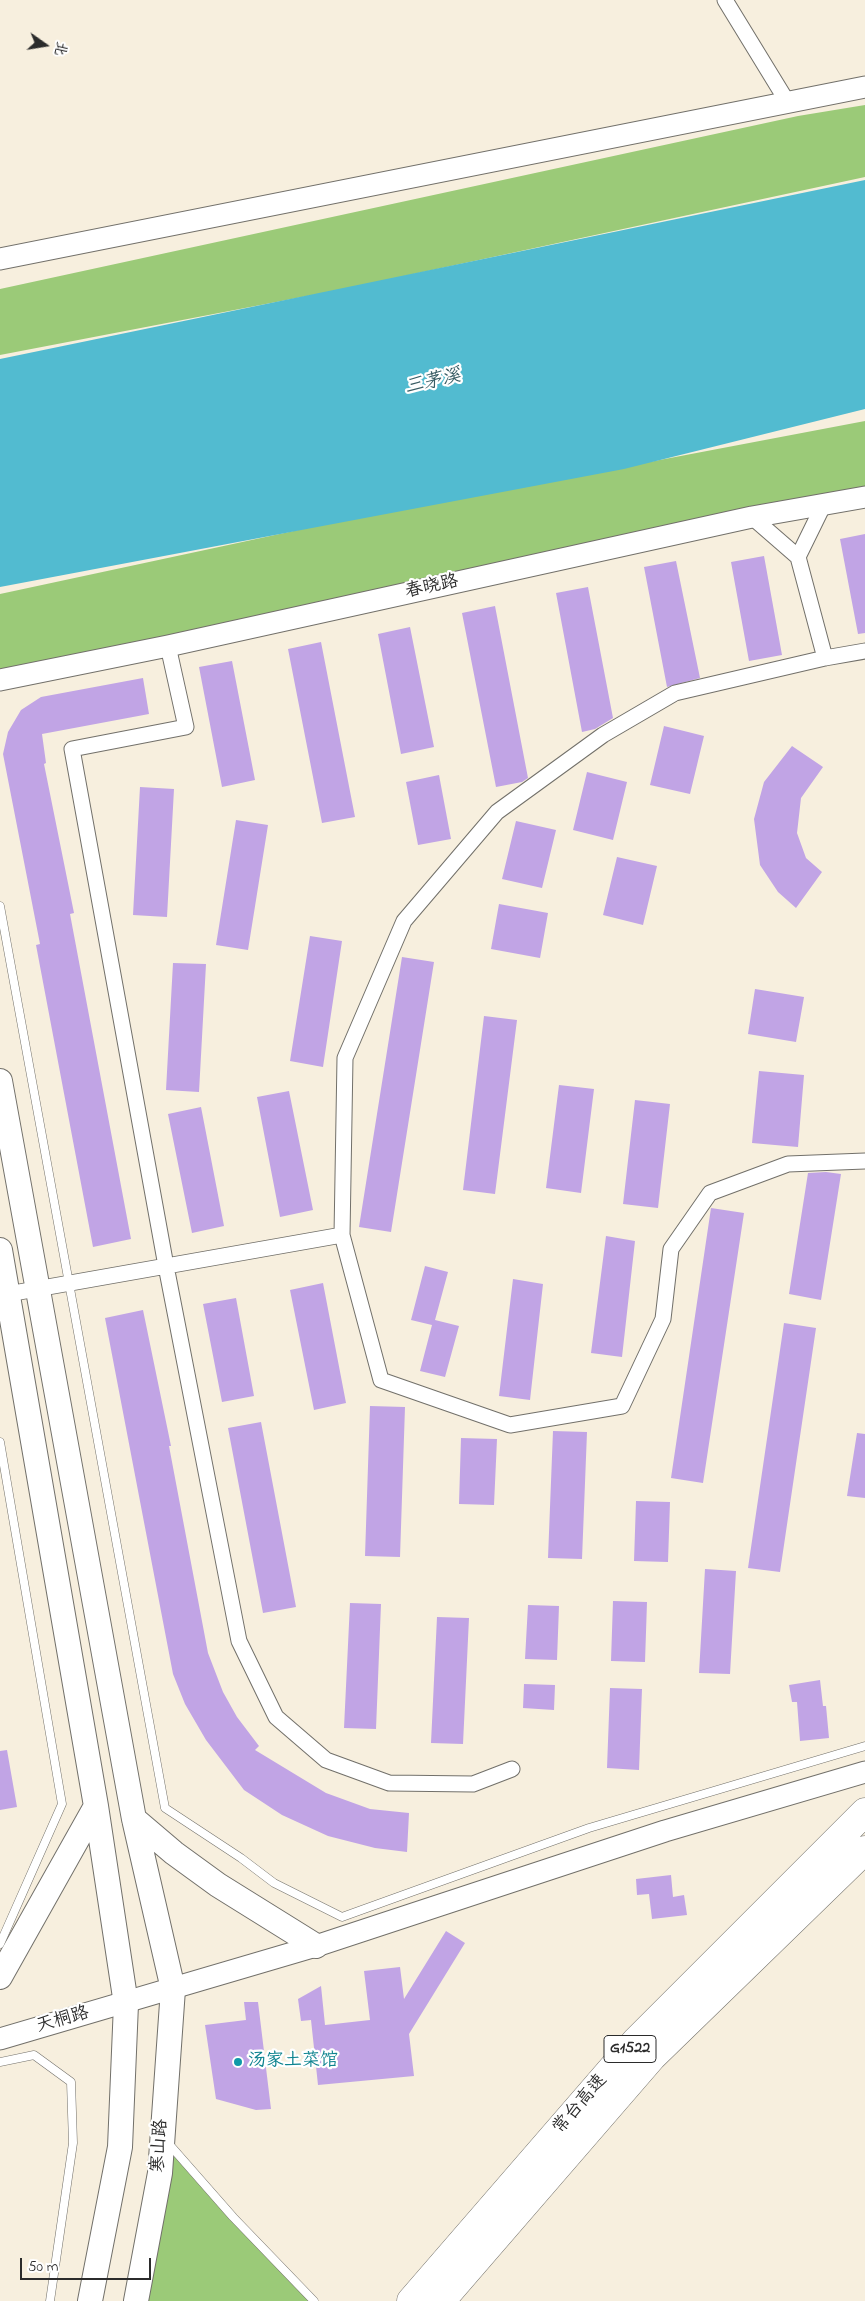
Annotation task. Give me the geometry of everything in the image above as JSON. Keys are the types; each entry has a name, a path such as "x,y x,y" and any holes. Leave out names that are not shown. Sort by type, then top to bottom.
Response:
{"highway":[{"name":"常台高速","path":"411,2301 636,2041 865,1812"},
{"name":"常台高速","path":"441,2301 652,2057 865,1850"}],"main road":[{"name":"寒山路","path":"0,1081 134,1819 173,1989 161,2135 160,2173 136,2301"},
{"path":"0,1250 96,1806 126,2004 120,2147 90,2301"},
{"path":"0,1977 96,1806"},
{"path":"134,1819 218,1885 316,1946"}],"street":[{"path":"725,0 788,103"},
{"path":"0,259 865,87"},
{"name":"春晓路","path":"0,680 168,646 752,517 865,497"},
{"path":"798,558 822,506"},
{"path":"752,517 798,558 825,658"},
{"path":"168,646 186,727 72,748 166,1266 239,1640 276,1717 326,1760 389,1783 472,1784 512,1769"},
{"path":"865,651 825,658 675,693 603,734 497,812 404,921 345,1058 342,1235 381,1380 510,1425 622,1406 663,1319 671,1249 710,1193 788,1164 865,1161"},
{"path":"8,1294 342,1235"},
{"name":"天桐路","path":"0,2039 126,2004 316,1946 665,1831 865,1772"}],"lane":[{"path":"0,906 165,1808 241,1858 274,1883 342,1917 589,1828 865,1746"},
{"path":"0,1442 62,1804 26,1890 0,1944"},
{"path":"0,2062 34,2055 71,2082 74,2143 50,2301"},
{"path":"161,2135 233,2217 314,2301"}],"green space":[{"path":"865,105 865,177 344,289 0,355 0,289 798,116"},
{"path":"865,421 865,495 169,637 0,669 0,594 354,518"},
{"path":"161,2135 314,2301 136,2301"}],"water":[{"name":"三茅溪","path":"865,180 865,409 624,469 0,587 0,359"}],"building":[{"path":"865,534 865,633 858,634 840,539"},
{"path":"764,556 782,655 749,661 731,562"},
{"path":"676,561 700,678 667,687 644,567"},
{"path":"588,587 613,718 595,729 582,732 556,593"},
{"path":"495,606 528,778 522,782 496,787 462,613"},
{"path":"410,627 434,747 401,754 378,634"},
{"path":"321,642 355,817 322,823 288,649"},
{"path":"232,661 255,780 222,787 199,667"},
{"path":"143,678 149,714 42,734 46,763 44,764 74,913 70,914 131,1239 93,1247 36,945 40,944 3,754 8,732 21,710 41,697"},
{"path":"664,726 704,736 690,794 650,785"},
{"path":"792,746 823,767 801,798 797,833 806,858 822,872 796,908 778,892 760,865 754,819 764,782"},
{"path":"587,772 627,782 613,840 573,830"},
{"path":"439,775 451,839 418,845 406,782"},
{"path":"140,787 174,789 167,917 133,915"},
{"path":"236,820 268,825 248,950 216,945"},
{"path":"516,821 556,830 542,888 502,879"},
{"path":"617,857 657,866 643,925 603,915"},
{"path":"499,904 548,913 540,958 491,949"},
{"path":"310,936 342,941 323,1067 290,1061"},
{"path":"402,957 434,962 391,1232 359,1227"},
{"path":"173,963 206,964 199,1092 166,1090"},
{"path":"755,989 804,997 796,1042 748,1034"},
{"path":"484,1016 517,1020 495,1194 463,1190"},
{"path":"759,1071 804,1075 798,1147 752,1143"},
{"path":"559,1085 594,1089 581,1193 546,1188"},
{"path":"289,1091 313,1210 280,1217 257,1097"},
{"path":"635,1100 670,1104 658,1208 623,1204"},
{"path":"201,1107 224,1226 192,1233 168,1114"},
{"path":"826,1172 841,1174 821,1300 789,1294 808,1173"},
{"path":"711,1208 744,1213 703,1483 671,1478"},
{"path":"606,1236 635,1241 622,1357 591,1353"},
{"path":"425,1266 448,1272 435,1320 459,1326 445,1377 420,1371 432,1325 411,1320"},
{"path":"513,1279 543,1284 530,1400 499,1396"},
{"path":"323,1283 346,1403 314,1410 290,1290"},
{"path":"236,1298 254,1396 222,1402 203,1304"},
{"path":"143,1310 171,1446 169,1446 208,1653 223,1692 237,1717 259,1746 255,1750 326,1793 370,1809 409,1813 407,1852 375,1848 328,1836 282,1815 244,1790 206,1740 185,1704 173,1674 105,1318"},
{"path":"784,1323 816,1328 780,1572 748,1568"},
{"path":"370,1406 405,1407 400,1557 365,1556"},
{"path":"261,1422 296,1607 263,1613 228,1428"},
{"path":"553,1431 587,1432 582,1559 548,1558"},
{"path":"857,1433 865,1434 865,1498 847,1496"},
{"path":"461,1438 497,1439 494,1505 459,1504"},
{"path":"636,1501 670,1502 668,1562 634,1561"},
{"path":"705,1569 736,1571 730,1674 699,1673"},
{"path":"613,1601 647,1602 645,1662 611,1661"},
{"path":"350,1603 381,1604 376,1729 344,1728"},
{"path":"528,1605 559,1606 557,1660 525,1659"},
{"path":"437,1617 469,1618 463,1744 431,1743"},
{"path":"820,1680 823,1706 826,1706 829,1738 800,1741 797,1702 792,1702 789,1685"},
{"path":"524,1684 555,1685 554,1710 523,1708"},
{"path":"610,1688 642,1689 639,1770 607,1768"},
{"path":"7,1750 17,1807 0,1810 0,1751"},
{"path":"671,1875 673,1897 684,1895 687,1915 652,1919 649,1894 637,1895 636,1879"},
{"path":"446,1931 465,1943 409,2034 414,2076 318,2085 311,2020 301,2021 298,1999 321,1986 325,2025 370,2020 364,1971 400,1967 404,1999"},
{"name":"汤家土菜馆","path":"244,2002 258,2002 271,2109 256,2110 216,2099 205,2025 246,2020"}],"place":[{"name":"汤家土菜馆","path":"238,2062"}]}
